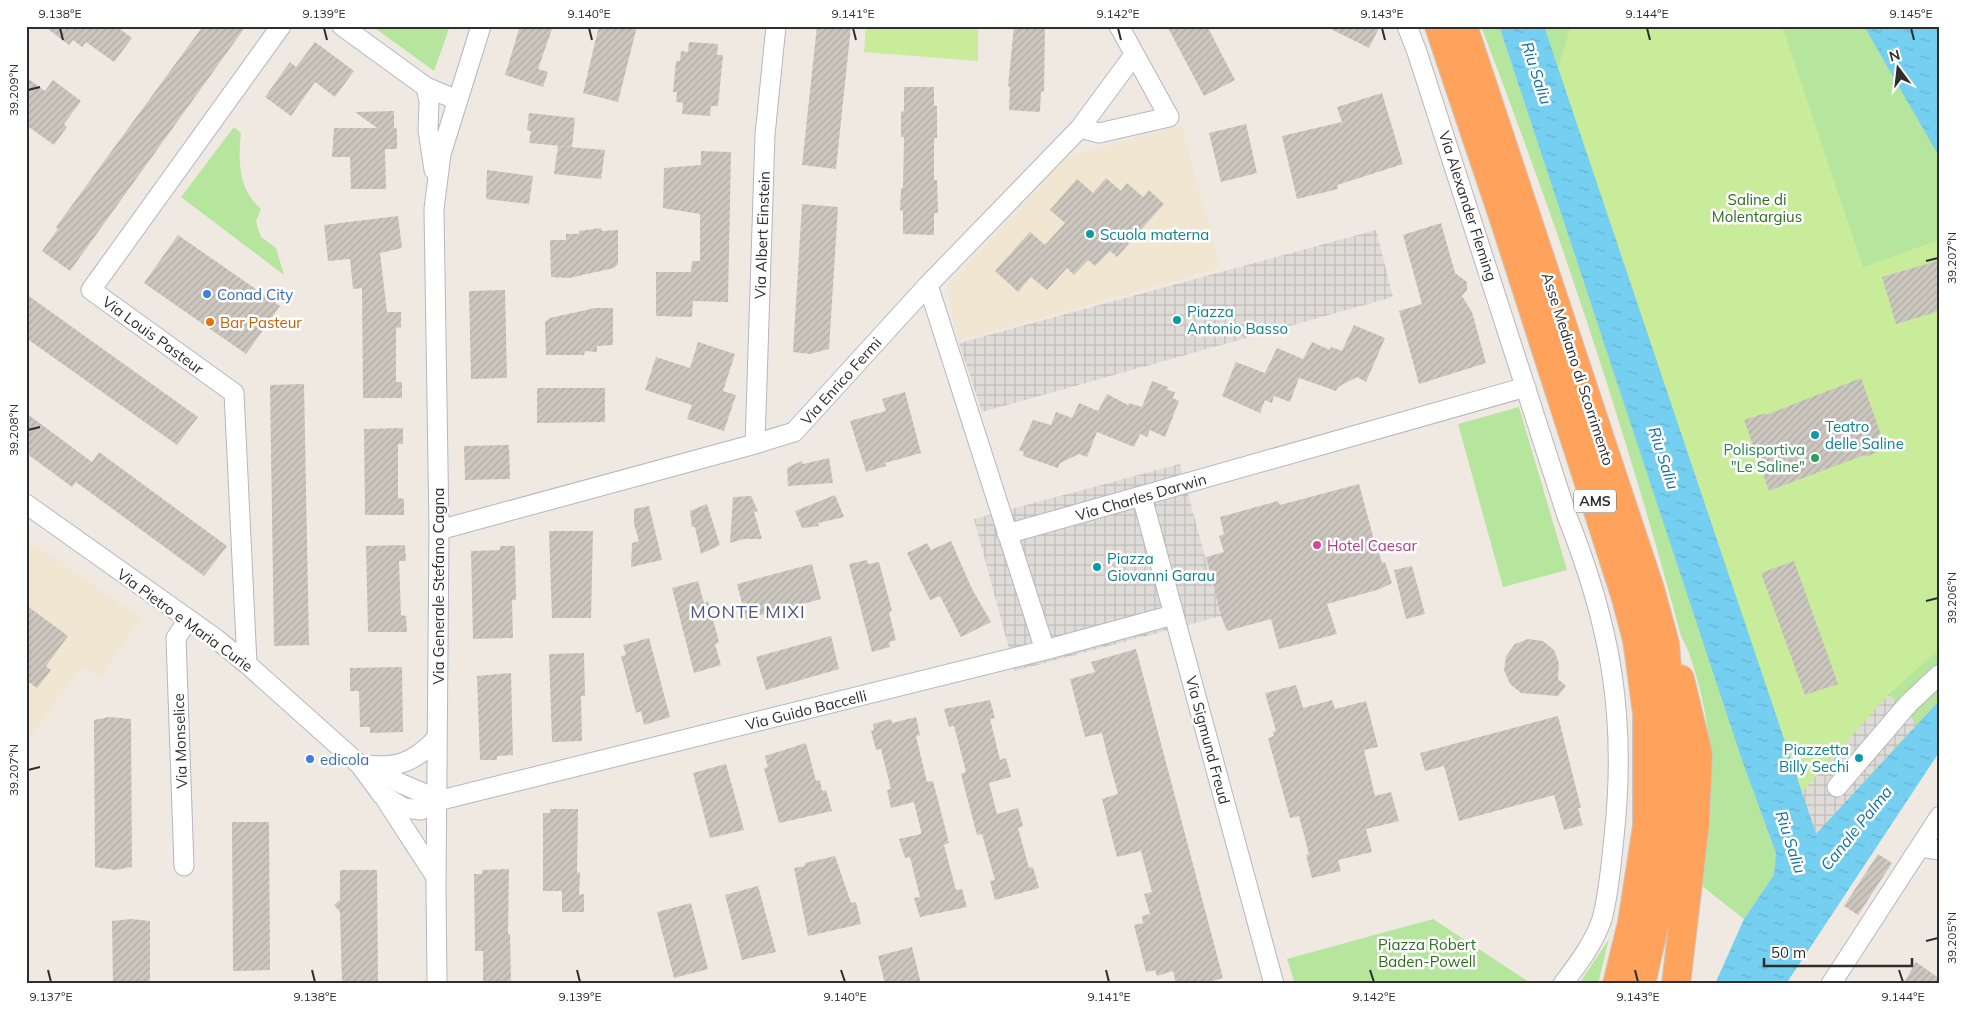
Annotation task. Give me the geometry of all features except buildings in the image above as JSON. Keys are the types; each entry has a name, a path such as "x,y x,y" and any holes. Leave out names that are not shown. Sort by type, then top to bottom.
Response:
{"highway":[{"name":"Asse Mediano di Scorrimento","path":"1440,26 1626,598 1637,640 1647,713 1647,826 1632,923 1616,984"},
{"name":"Asse Mediano di Scorrimento","path":"1463,26 1644,570 1665,644 1672,743 1665,879 1641,984"},
{"path":"1665,644 1682,682 1698,754 1696,824 1676,984"}],"street":[{"name":"Via Louis Pasteur","path":"247,664 234,393 91,290 281,26"},
{"path":"342,26 426,87 457,100"},
{"name":"Via Generale Stefano Cagna","path":"437,984 439,530 434,209 441,154 481,26"},
{"name":"Via Albert Einstein","path":"755,444 765,135 776,26"},
{"path":"1080,128 1099,133 1169,117 1119,26"},
{"name":"Via Alexander Fleming","path":"1407,26 1600,611 1613,671 1618,728 1619,796 1610,879 1601,920 1583,958 1563,984"},
{"name":"Via Enrico Fermi","path":"439,530 794,432 928,285 1080,128 1134,54"},
{"name":"Via Generale Stefano Cagna","path":"426,87 429,102 428,130 436,188"},
{"path":"928,285 1045,650"},
{"name":"Via Charles Darwin","path":"1007,534 1526,387"},
{"name":"Via Sigmund Freud","path":"1142,497 1274,984"},
{"name":"Via Pietro e Maria Curie","path":"27,506 215,638 247,664 360,765 436,877"},
{"name":"Via Guido Baccelli","path":"438,801 1045,650 1173,615"},
{"name":"Via Monselice","path":"184,866 176,638 188,620"},
{"path":"1837,787 1909,703 1940,674"},
{"path":"360,765 399,766 422,754 437,738"},
{"path":"380,767 386,776 398,783 428,794 438,801"},
{"name":"Via Pietro e Maria Curie","path":"382,795 404,808 421,810 438,801"},
{"path":"1831,984 1940,816"},
{"path":"1920,847 1940,850"}],"shaded area":[{"path":"1181,125 1221,268 958,341 947,286 1066,157"},
{"name":"Piazza Antonio Basso","path":"1376,230 1393,297 982,412 959,343"},
{"name":"Piazza Giovanni Garau","path":"1180,464 1221,616 1015,671 974,519"},
{"path":"34,544 142,618 99,679 82,666 26,743 26,555"},
{"name":"Piazzetta Billy Sechi","path":"1889,694 1917,724 1816,834 1802,792"}],"green space":[{"path":"372,26 450,26 434,71"},
{"path":"866,26 978,26 978,61 864,52"},
{"name":"Polisportiva \"Le Saline\"","path":"1481,26 1499,26 1744,763 1505,26 1940,26 1940,751 1882,833 1770,882 1744,919 1702,886 1711,786 1705,711 1699,686 1681,636 1614,405 1564,253"},
{"name":"Polisportiva \"Le Saline\"","path":"1575,26 1782,26 1863,267 1936,241 1940,246 1940,648 1889,694 1802,792 1558,69 1570,28"},
{"path":"234,127 241,133 240,164 244,184 253,201 261,209 256,221 258,229 261,237 276,248 284,275 181,197"},
{"path":"1519,407 1567,570 1503,587 1458,424"},
{"name":"Piazza Robert Baden-Powell","path":"1433,919 1532,984 1295,984 1287,959"},
{"path":"1609,939 1598,984 1579,984"}],"water":[{"path":"1499,26 1544,26 1816,834 1940,700 1940,751 1786,984 1715,984 1744,919 1774,875 1776,853 1742,760"},
{"path":"1864,26 1940,26 1940,158"}],"place":[{"name":"Scuola materna","path":"1090,234"},
{"name":"Conad City","path":"207,294"},
{"name":"Piazza Antonio Basso","path":"1177,320"},
{"name":"Bar Pasteur","path":"210,322"},
{"name":"Teatro delle Saline","path":"1815,435"},
{"name":"Polisportiva \"Le Saline\"","path":"1815,458"},
{"name":"Hotel Caesar","path":"1317,545"},
{"name":"Piazza Giovanni Garau","path":"1097,567"},
{"name":"Piazzetta Billy Sechi","path":"1859,758"},
{"name":"edicola","path":"310,759"}],"district":[{"name":"MONTE MIXI","path":"748,611"}],"water label":[{"name":"Riu Saliu","path":"1537,73"},
{"name":"Riu Saliu","path":"1664,458"},
{"name":"Canale Palma","path":"1856,828"},
{"name":"Riu Saliu","path":"1791,842"}],"park label":[{"name":"Saline di Molentargius","path":"1757,208"}]}
